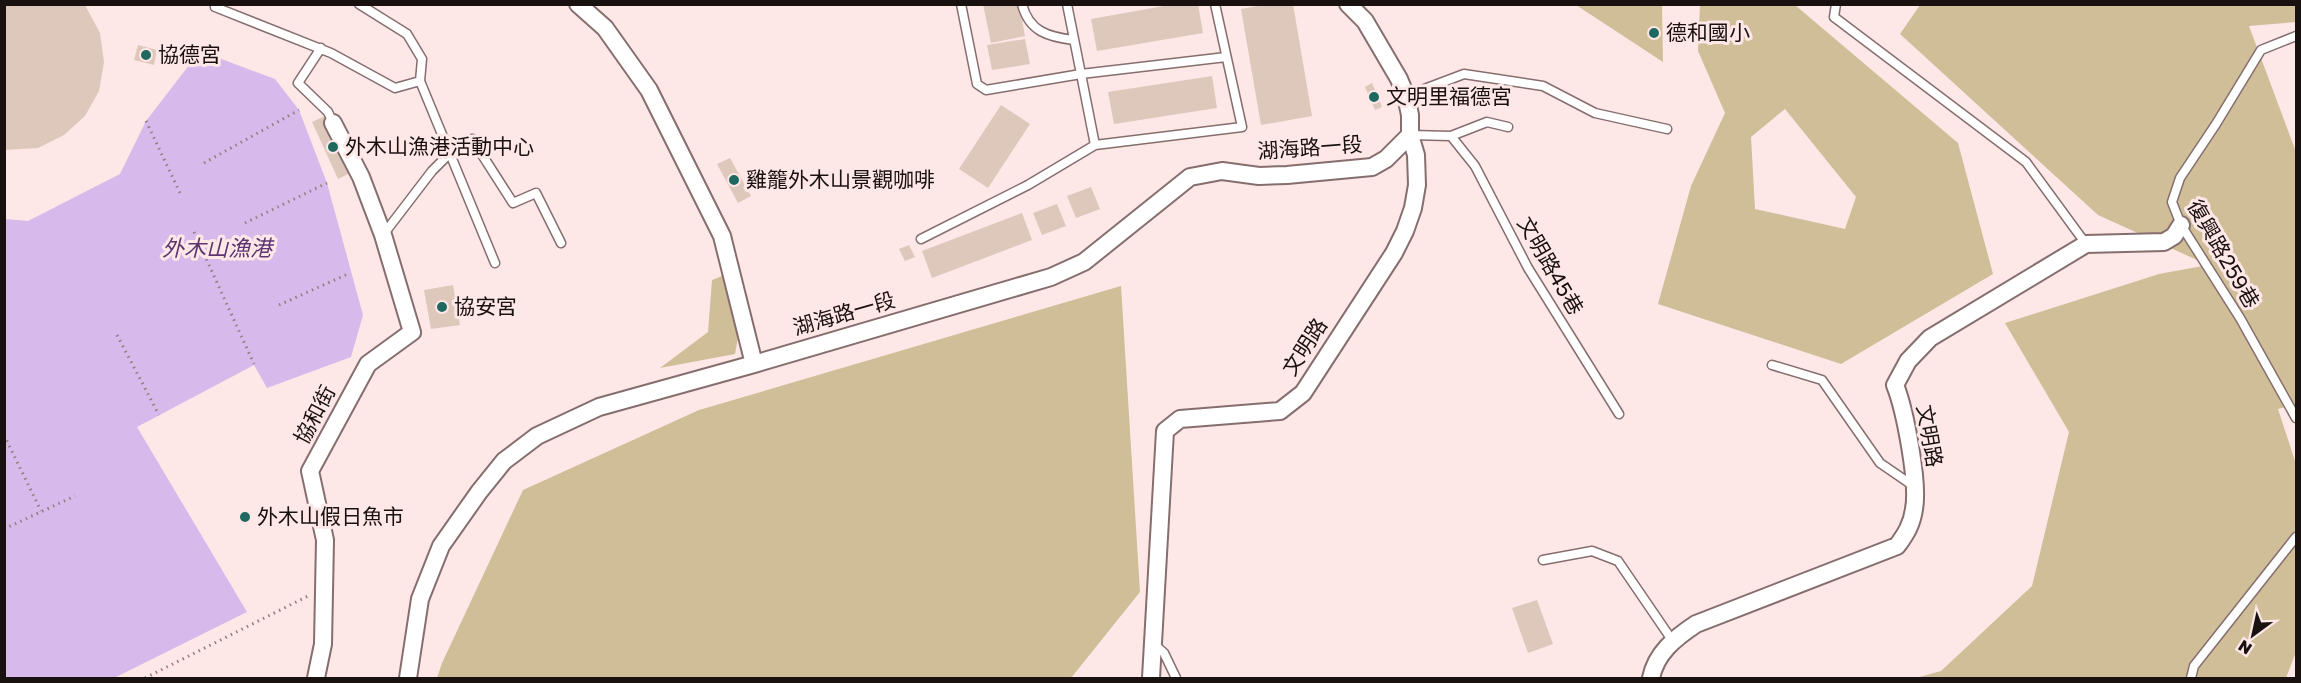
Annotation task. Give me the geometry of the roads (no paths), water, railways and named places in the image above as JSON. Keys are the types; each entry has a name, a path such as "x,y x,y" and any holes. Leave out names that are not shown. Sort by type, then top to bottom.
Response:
{"street":[{"path":"578,4 605,28 649,90 717,225 722,236 754,364"},
{"name":"文明路","path":"1151,678 1165,431 1180,419 1280,411 1303,393 1394,253 1413,208 1417,185 1416,155 1410,135 1410,115 1406,96 1365,21 1348,4"},
{"name":"協和街","path":"316,678 323,644 325,540 310,471 368,364 412,332 383,235 361,177 333,123"},
{"name":"湖海路一段","path":"408,678 420,599 441,546 478,492 504,461 537,436 599,407 1051,277 1084,262 1191,177 1222,171 1259,177 1372,166 1386,159 1410,135"},
{"name":"文明路","path":"1651,678 1653,666 1672,640 1696,624 1897,546 1909,530 1915,507 1915,487 1902,404 1895,385 1908,361 1930,338 2086,244 2164,242 2174,236 2181,225"}],"lane":[{"path":"359,4 407,34 423,59 420,81 495,263"},
{"path":"961,4 977,84 986,90 1081,74 1226,57"},
{"path":"1022,4 1025,15 1035,29 1054,37 1074,40"},
{"path":"1067,4 1095,145"},
{"path":"921,239 1028,185 1095,145 1242,127 1215,4"},
{"path":"1836,4 1834,17 2026,162 2086,244"},
{"path":"215,7 321,48 395,88 420,81"},
{"name":"復興路259巷","path":"2296,36 2261,50 2180,178 2172,202 2181,225 2240,318 2296,418"},
{"path":"321,48 298,83 328,112 333,123"},
{"path":"1406,96 1464,74 1543,86 1595,113 1667,129"},
{"path":"1410,135 1451,136 1487,122 1508,127"},
{"name":"文明路45巷","path":"1451,136 1475,166 1528,268 1619,414"},
{"path":"383,235 432,171 449,154 472,139 513,203 536,193 561,243"},
{"path":"1772,364 1822,380 1880,463 1915,487"},
{"path":"2191,678 2194,666 2296,537"},
{"path":"1543,560 1592,550 1618,561 1672,640"},
{"path":"1152,641 1164,653 1176,678"}],"water":[{"name":"外木山漁港","path":"200,51 275,79 299,110 327,183 363,315 351,357 267,388 254,365 137,427 247,612 114,678 5,678 5,219 28,221 120,174 146,121"}],"place":[{"name":"德和國小","path":"1654,33"},
{"name":"協德宮","path":"146,55"},
{"name":"文明里福德宮","path":"1374,97"},
{"name":"外木山漁港活動中心","path":"333,147"},
{"name":"雞籠外木山景觀咖啡","path":"734,180"},
{"name":"協安宮","path":"442,307"},
{"name":"外木山假日魚市","path":"245,517"}]}
